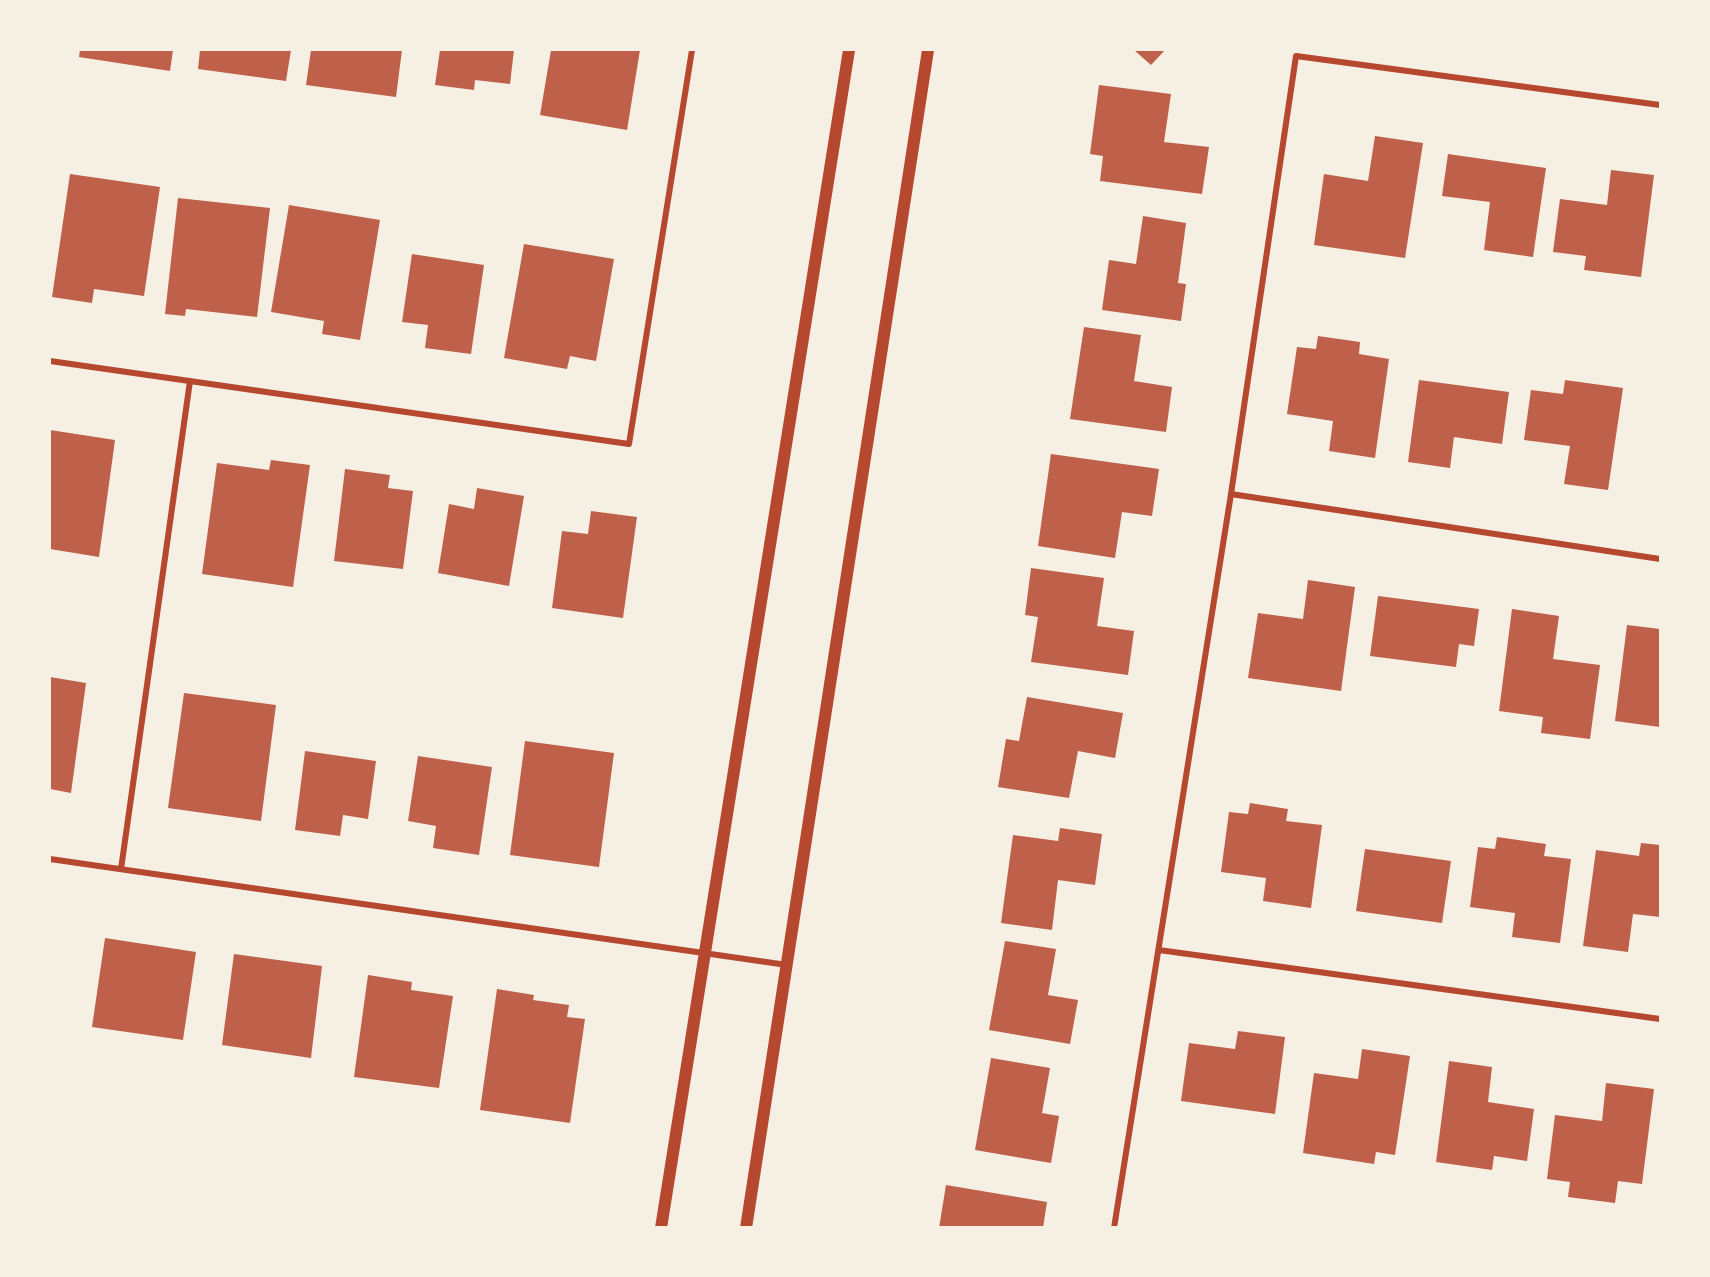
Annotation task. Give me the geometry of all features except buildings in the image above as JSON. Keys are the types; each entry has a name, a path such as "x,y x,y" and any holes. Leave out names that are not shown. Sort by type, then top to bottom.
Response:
{"main road":[{"path":"661,1227 849,50"},
{"path":"746,1227 928,50"}],"street":[{"path":"50,361 629,444 692,50"},
{"path":"1114,1227 1231,494 1296,56 1660,105"},
{"path":"121,869 190,381"},
{"path":"1231,494 1660,559"},
{"path":"50,859 787,965"},
{"path":"1159,950 1660,1019"}]}
